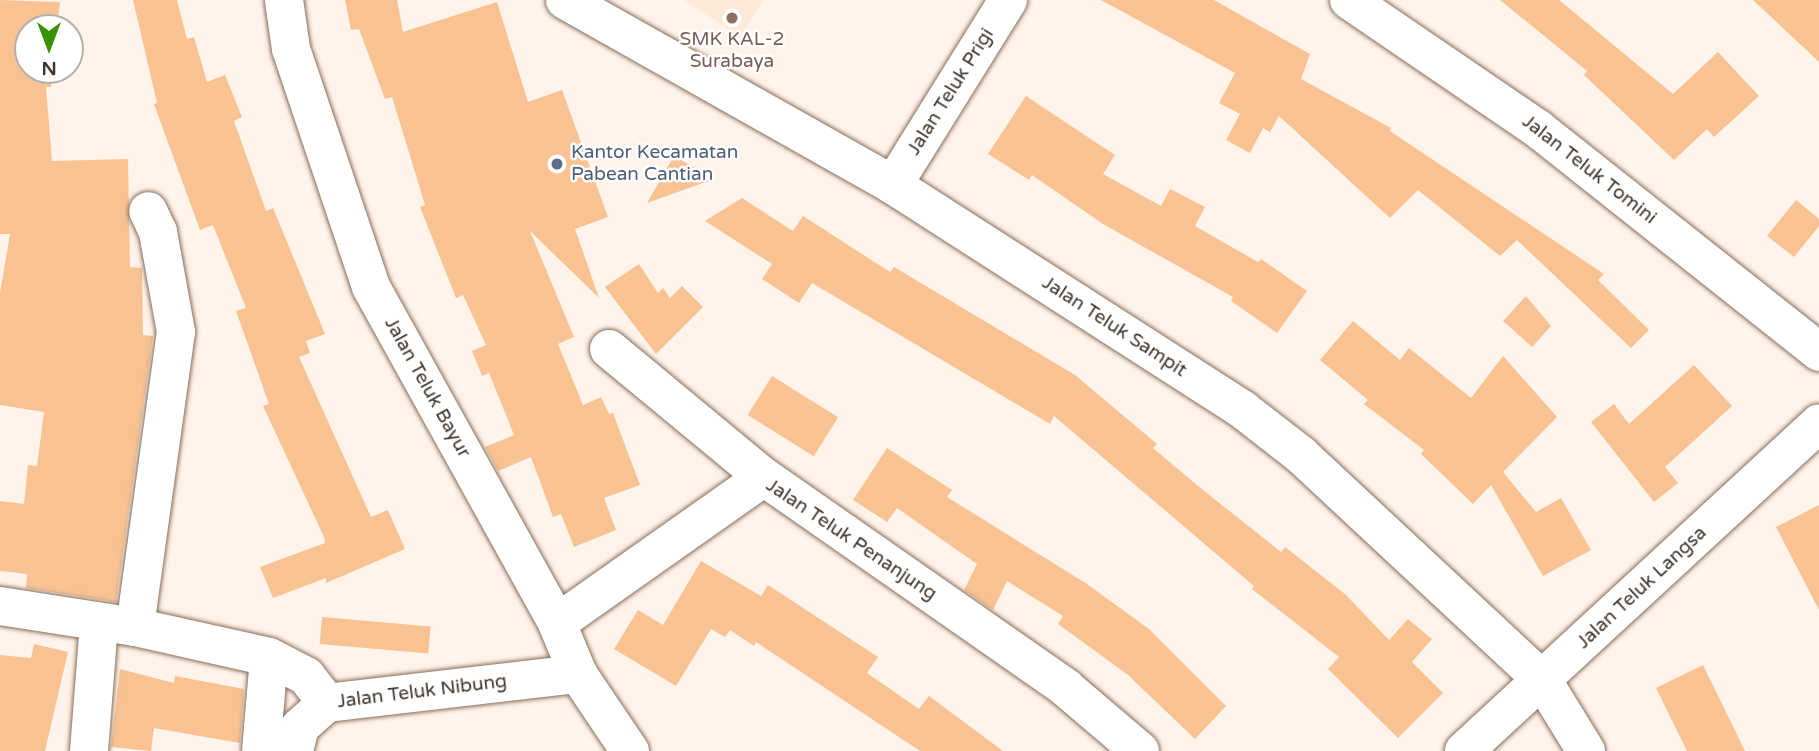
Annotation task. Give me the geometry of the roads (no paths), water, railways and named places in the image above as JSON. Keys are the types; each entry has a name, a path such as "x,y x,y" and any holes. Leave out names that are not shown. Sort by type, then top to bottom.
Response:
{"street":[{"name":"Jalan Teluk Bayur","path":"284,0 291,49 371,287 557,623 578,674 630,751"},
{"name":"Jalan Teluk Sampit","path":"565,0 893,185 1243,410 1301,455 1543,681 1586,751"},
{"name":"Jalan Teluk Prigi","path":"893,185 1008,0"},
{"name":"Jalan Teluk Tomini","path":"1349,0 1538,129 1819,352"},
{"path":"89,751 176,332 158,232 148,211"},
{"path":"609,349 764,477"},
{"name":"Jalan Teluk Langsa","path":"1464,751 1543,681 1819,423"},
{"name":"Jalan Teluk Penanjung","path":"557,623 764,477 1066,688 1140,751"},
{"path":"0,606 117,625 270,657 306,676 327,703"},
{"path":"261,751 270,657"},
{"name":"Jalan Teluk Nibung","path":"294,751 300,727 327,703 578,674"}],"place":[{"name":"SMK KAL-2 Surabaya","path":"732,18"},
{"name":"Kantor Kecamatan Pabean Cantian","path":"557,164"}]}
